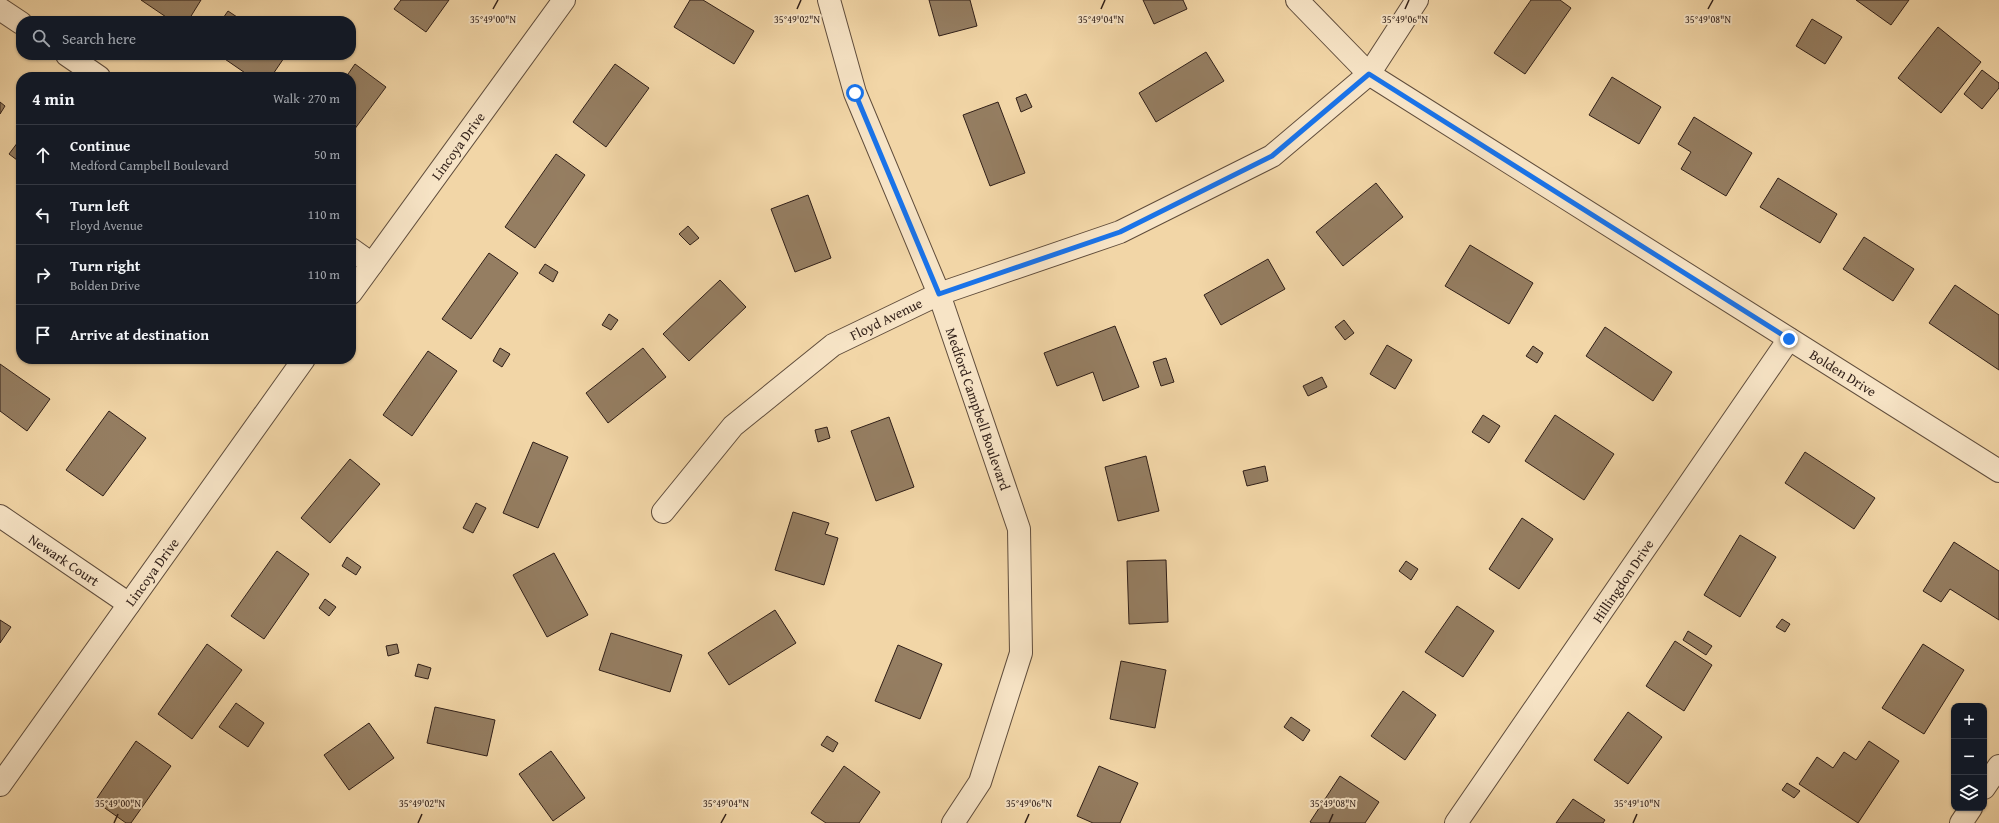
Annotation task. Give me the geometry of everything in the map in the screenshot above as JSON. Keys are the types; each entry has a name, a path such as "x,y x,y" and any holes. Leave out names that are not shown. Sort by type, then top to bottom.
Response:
{"street":[{"name":"Lincoya Drive","path":"356,286 564,0"},
{"name":"Medford Campbell Boulevard","path":"829,0 855,93 939,294 1019,529 1021,653 980,782 953,823"},
{"name":"Bolden Drive","path":"1297,0 1369,74 1999,471"},
{"name":"Floyd Avenue","path":"663,512 733,426 833,345 939,294 1120,232 1272,156 1369,74 1417,0"},
{"path":"0,9 16,20"},
{"path":"74,60 92,72"},
{"path":"356,253 372,264"},
{"name":"Hillingdon Drive","path":"1456,823 1789,339"},
{"name":"Lincoya Drive","path":"0,785 300,364"},
{"name":"Newark Court","path":"0,516 128,604"},
{"path":"1987,784 1999,766"},
{"path":"1961,823 1969,811"}],"building":[{"path":"141,0 201,0 191,16 165,16"},
{"path":"401,0 449,0 426,32 394,9"},
{"path":"690,0 703,0 754,31 734,64 674,27"},
{"path":"929,0 970,0 977,26 939,36"},
{"path":"1143,0 1183,0 1187,9 1154,24"},
{"path":"1531,0 1560,0 1571,8 1525,74 1494,53"},
{"path":"1856,0 1909,0 1891,25"},
{"path":"228,11 236,16 224,16"},
{"path":"1812,19 1842,37 1825,64 1796,46"},
{"path":"1938,27 1981,62 1941,113 1898,78"},
{"path":"1206,52 1224,81 1156,122 1139,93"},
{"path":"226,60 283,60 274,72 244,72"},
{"path":"355,64 386,87 356,127 356,72 349,72"},
{"path":"615,64 649,88 606,147 573,122"},
{"path":"1982,70 1999,83 1999,88 1982,109 1964,94"},
{"path":"1612,77 1661,107 1639,144 1589,115"},
{"path":"1026,94 1032,107 1021,112 1016,98"},
{"path":"0,102 5,106 0,114"},
{"path":"998,102 1025,173 990,186 963,115"},
{"path":"1694,117 1752,153 1726,196 1681,169 1691,152 1678,144"},
{"path":"16,145 16,159 9,154"},
{"path":"556,154 585,175 535,248 505,227"},
{"path":"1778,178 1837,214 1820,243 1760,207"},
{"path":"1376,183 1403,217 1343,266 1316,232"},
{"path":"808,195 831,258 795,272 771,209"},
{"path":"688,226 699,238 690,245 679,234"},
{"path":"1864,237 1914,269 1893,301 1843,269"},
{"path":"1470,245 1533,283 1509,324 1445,286"},
{"path":"489,253 518,273 471,339 442,319"},
{"path":"1268,259 1285,289 1221,325 1204,295"},
{"path":"545,264 558,272 553,282 539,273"},
{"path":"720,280 746,307 689,361 663,334"},
{"path":"1955,285 1999,315 1999,370 1929,323"},
{"path":"609,314 618,320 611,330 602,325"},
{"path":"1344,320 1354,333 1345,340 1335,327"},
{"path":"1115,326 1139,387 1103,401 1093,372 1057,386 1044,353"},
{"path":"1605,327 1672,372 1653,401 1586,356"},
{"path":"1387,345 1412,360 1395,389 1370,374"},
{"path":"1533,346 1543,353 1537,363 1526,356"},
{"path":"500,348 510,354 502,367 493,361"},
{"path":"643,348 666,377 608,423 586,393"},
{"path":"428,351 457,371 412,436 383,415"},
{"path":"1166,358 1174,382 1161,386 1153,362"},
{"path":"0,364 50,399 27,431 0,411"},
{"path":"1322,377 1327,387 1308,396 1303,386"},
{"path":"109,411 146,438 103,496 66,470"},
{"path":"1483,415 1500,426 1489,443 1472,432"},
{"path":"1555,415 1614,454 1584,500 1525,461"},
{"path":"889,417 914,487 876,501 851,431"},
{"path":"827,427 830,438 818,442 815,430"},
{"path":"533,442 568,457 538,528 503,513"},
{"path":"1805,452 1875,498 1854,529 1785,483"},
{"path":"1146,456 1159,511 1118,521 1105,467"},
{"path":"350,459 380,484 330,543 301,518"},
{"path":"1265,466 1268,481 1247,486 1243,471"},
{"path":"476,503 486,508 473,533 463,528"},
{"path":"793,512 829,523 825,534 838,538 824,585 775,570"},
{"path":"1522,518 1553,539 1519,589 1489,569"},
{"path":"1740,535 1776,557 1740,617 1704,595"},
{"path":"1954,542 1999,571 1999,620 1950,589 1941,602 1923,591"},
{"path":"277,551 309,574 264,639 231,616"},
{"path":"554,553 588,615 547,637 513,575"},
{"path":"347,557 361,567 356,575 342,566"},
{"path":"1166,560 1168,622 1129,624 1127,561"},
{"path":"1406,561 1418,569 1411,580 1399,571"},
{"path":"325,599 336,607 329,616 319,608"},
{"path":"1457,606 1494,631 1463,677 1425,652"},
{"path":"775,610 796,643 729,685 708,653"},
{"path":"1782,619 1790,624 1785,632 1776,627"},
{"path":"0,620 11,627 0,643"},
{"path":"1688,631 1712,646 1706,655 1683,640"},
{"path":"611,633 682,655 670,692 599,670"},
{"path":"1675,641 1712,665 1684,711 1646,686"},
{"path":"207,644 242,670 192,739 158,714"},
{"path":"397,644 399,653 388,656 386,646"},
{"path":"1923,644 1964,670 1924,734 1882,708"},
{"path":"898,645 942,664 920,719 875,701"},
{"path":"1121,661 1166,670 1155,728 1110,719"},
{"path":"418,664 431,668 428,679 415,676"},
{"path":"1403,691 1436,715 1405,760 1371,736"},
{"path":"236,703 264,723 248,747 219,727"},
{"path":"435,707 495,720 487,756 427,743"},
{"path":"1628,712 1662,737 1628,784 1594,760"},
{"path":"1291,717 1310,730 1303,741 1284,727"},
{"path":"369,723 394,758 349,790 324,755"},
{"path":"827,736 838,743 833,752 821,745"},
{"path":"136,741 171,766 131,823 126,823 95,801"},
{"path":"1869,741 1899,761 1858,823 1799,784 1817,757 1833,768 1844,752 1856,760"},
{"path":"551,751 585,798 553,821 519,774"},
{"path":"844,766 880,792 859,823 826,823 811,813"},
{"path":"1099,766 1138,783 1120,823 1093,823 1077,816"},
{"path":"1340,776 1379,802 1365,823 1310,822"},
{"path":"1787,783 1800,791 1794,798 1782,790"},
{"path":"1573,799 1605,820 1603,823 1556,823"}],"route":[{"path":"855,93 939,294 1120,232 1272,156 1369,74 1789,339"}]}
